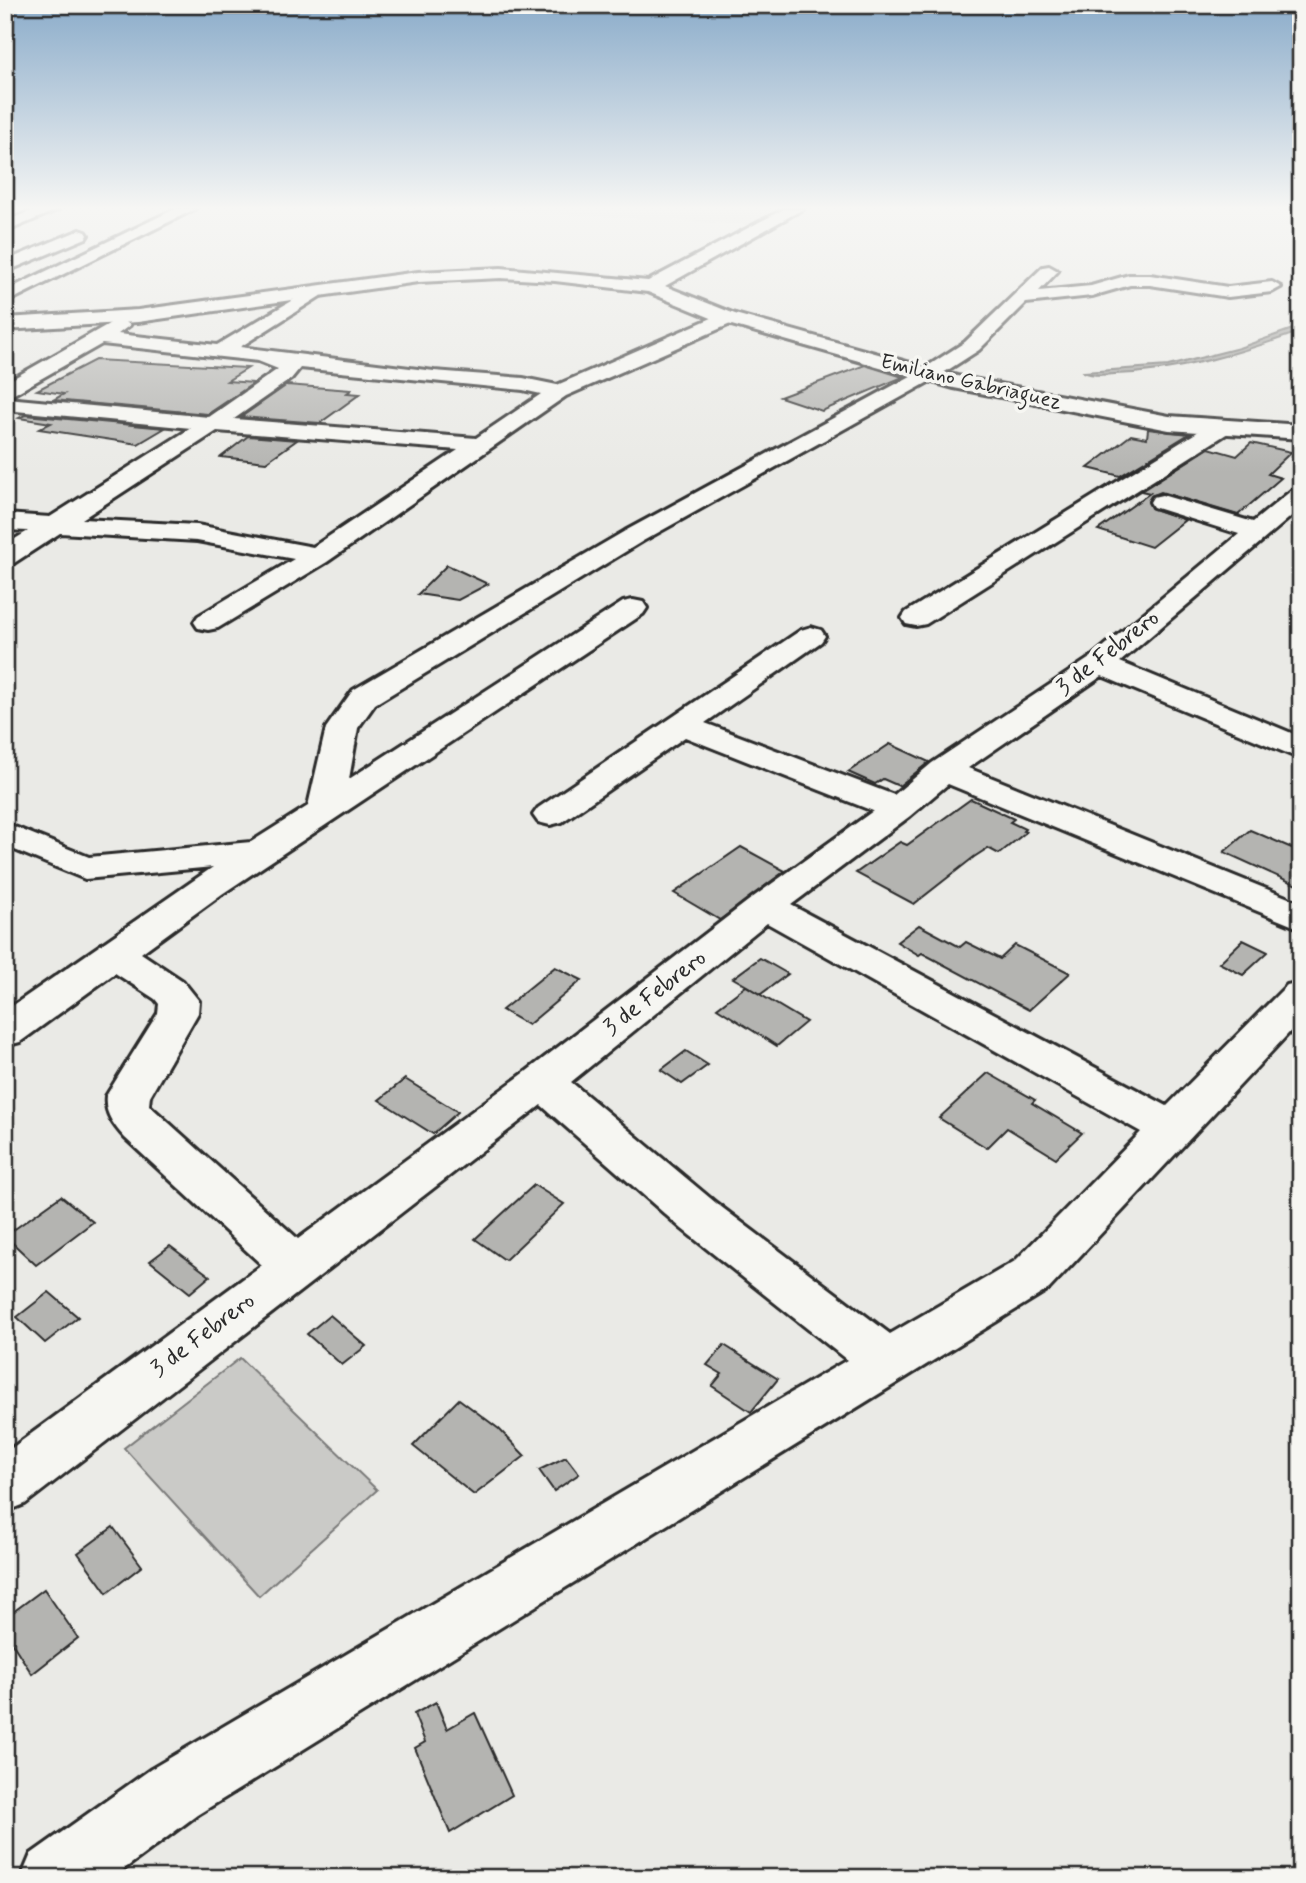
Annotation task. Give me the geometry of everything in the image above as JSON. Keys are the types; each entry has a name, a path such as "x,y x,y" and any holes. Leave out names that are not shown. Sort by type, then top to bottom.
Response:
{"street":[{"name":"Emiliano Gabriaguez","path":"5,324 138,316 274,297"},
{"path":"220,351 307,297"},
{"name":"Emiliano Gabriaguez","path":"676,297 728,318 928,375 1103,412 1220,428 1301,432"},
{"path":"324,809 342,728 365,697 634,536 928,375 972,346 1022,298 1033,297"},
{"path":"5,392 138,316"},
{"path":"208,622 318,556 559,393 728,318"},
{"path":"98,338 434,377 523,384 559,393"},
{"path":"5,557 213,424 284,375 290,367 269,358"},
{"path":"5,404 480,446"},
{"path":"916,618 1220,428"},
{"name":"3 de Febrero","path":"5,1486 541,1082 765,906 898,809 944,770 1100,664 1301,495"},
{"path":"1162,502 1258,532"},
{"path":"5,522 197,533 318,556"},
{"path":"5,1032 259,852 633,608"},
{"path":"550,815 811,636"},
{"path":"1100,664 1301,749"},
{"path":"682,725 898,809"},
{"path":"944,770 1301,917"},
{"path":"5,866 21,839 85,868 259,852"},
{"path":"765,906 1172,1129"},
{"path":"114,954 169,990 179,1001 178,1013 128,1096 127,1105 132,1117 163,1149 295,1266"},
{"path":"55,1878 174,1791 1032,1275 1301,995"},
{"path":"541,1082 699,1216 888,1362"}],"shaded area":[{"path":"1301,326 1301,331 1233,354 1163,370 1107,375 1084,372 1168,366 1239,348"},
{"path":"240,1358 377,1490 259,1596 124,1448"}],"building":[{"path":"95,360 248,368 227,381 254,383 208,414 53,400 64,394 37,390"},
{"path":"865,365 903,377 822,411 780,397"},
{"path":"287,385 351,390 347,393 360,394 320,423 241,417"},
{"path":"25,415 165,428 138,444 39,429 51,423 19,418"},
{"path":"1148,429 1189,434 1120,476 1088,468 1131,435 1147,438"},
{"path":"248,436 297,440 266,462 221,457"},
{"path":"1251,443 1291,452 1268,474 1281,478 1238,515 1161,492 1151,496 1148,501 1151,508 1185,520 1151,547 1098,530 1150,493 1141,491 1209,448 1237,456"},
{"path":"447,565 488,584 458,600 418,594"},
{"path":"890,744 929,762 899,786 883,779 875,784 848,772"},
{"path":"971,799 1014,819 1010,822 1026,832 999,854 988,848 974,857 914,904 856,873 900,842 907,845"},
{"path":"1250,830 1301,852 1301,887 1224,852"},
{"path":"741,847 785,871 720,920 674,893"},
{"path":"919,925 960,947 966,942 1000,959 1015,945 1070,973 1029,1010 897,942"},
{"path":"1243,940 1268,952 1243,975 1219,963"},
{"path":"760,958 788,974 761,994 733,978"},
{"path":"555,967 582,980 528,1025 502,1010"},
{"path":"746,986 806,1022 777,1046 717,1008"},
{"path":"686,1051 708,1065 682,1084 661,1070"},
{"path":"988,1073 1035,1100 1032,1103 1082,1133 1056,1158 1007,1128 987,1148 939,1118"},
{"path":"405,1079 458,1112 433,1134 379,1100"},
{"path":"534,1185 564,1204 505,1260 475,1239"},
{"path":"61,1196 93,1222 36,1265 5,1236"},
{"path":"170,1246 210,1276 190,1293 150,1261"},
{"path":"49,1292 78,1317 45,1343 17,1317"},
{"path":"330,1315 366,1346 342,1365 307,1334"},
{"path":"724,1345 778,1379 751,1412 712,1386 722,1374 707,1365"},
{"path":"459,1399 499,1429 525,1456 474,1495 413,1446"},
{"path":"566,1457 579,1474 554,1491 539,1470"},
{"path":"113,1527 142,1566 107,1593 78,1553"},
{"path":"44,1589 78,1638 32,1674 5,1632 5,1618"},
{"path":"436,1702 447,1729 475,1713 512,1795 450,1833 415,1748 425,1742 414,1714"}]}
